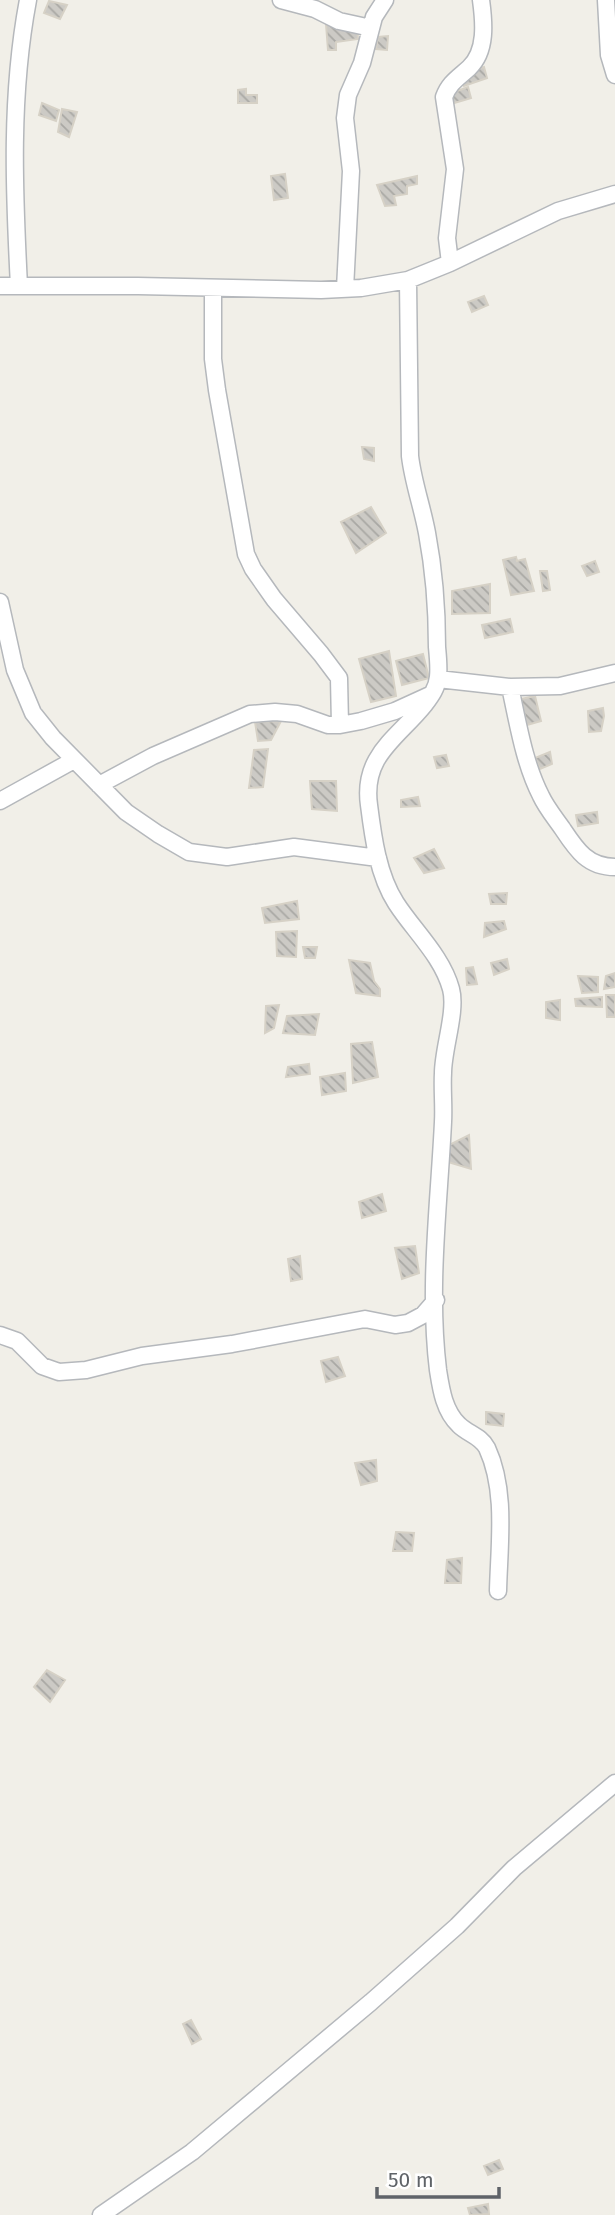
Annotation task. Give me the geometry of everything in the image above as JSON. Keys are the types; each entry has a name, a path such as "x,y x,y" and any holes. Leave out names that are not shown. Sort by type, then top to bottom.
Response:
{"street":[{"path":"19,286 15,113 19,50 28,0"},
{"path":"281,0 315,9 339,21 371,28"},
{"path":"345,289 351,171 345,118 348,95 362,63 374,17 385,0"},
{"path":"450,262 447,238 456,169 444,97 447,88 471,66 478,55 484,20 481,0"},
{"path":"606,0 609,55 615,75"},
{"path":"0,286 345,289 408,280 558,211 615,194"},
{"path":"408,280 410,456 414,484 427,531 438,617 436,686 415,716 391,738 377,757 369,775 368,802 384,881 395,902 429,947 452,991 452,1016 445,1045 443,1072 444,1117 438,1194 438,1369 444,1401 450,1414 460,1426 482,1440 495,1476 500,1500 498,1591"},
{"path":"213,288 213,359 246,554 274,600 339,678 340,724"},
{"path":"0,602 15,670 33,713 74,760 126,812 189,852 227,857 294,847 378,858"},
{"path":"99,785 153,756 250,714 297,714 328,725 361,722 395,711 436,686 560,686 615,673"},
{"path":"510,687 525,752 541,797 575,848 588,861 602,867 615,867"},
{"path":"0,801 74,760"},
{"path":"0,1335 17,1341 42,1366 60,1372 86,1370 142,1356 232,1344 365,1318 395,1325 408,1324 423,1315 436,1300"},
{"path":"101,2215 192,2152 332,2035 457,1926 514,1868 615,1783"}],"building":[{"path":"49,1 67,5 60,19 44,13"},
{"path":"326,24 357,27 358,39 336,42 336,50 328,50"},
{"path":"388,36 387,50 376,49 378,37"},
{"path":"484,67 487,78 464,86 461,74"},
{"path":"468,87 471,98 451,104 449,94"},
{"path":"246,89 246,95 257,95 257,103 238,103 238,90"},
{"path":"42,103 59,110 56,121 39,115"},
{"path":"62,109 77,112 69,137 58,132"},
{"path":"285,174 288,198 274,200 271,176"},
{"path":"417,176 417,184 407,186 407,194 394,196 396,205 385,206 377,185"},
{"path":"484,296 488,305 472,312 468,302"},
{"path":"362,447 374,448 374,461 364,459"},
{"path":"371,507 386,533 356,553 341,522"},
{"path":"516,557 517,561 525,559 534,591 511,595 503,560"},
{"path":"595,561 599,572 587,576 582,566"},
{"path":"540,571 547,571 550,590 543,591"},
{"path":"490,584 490,613 452,614 452,591"},
{"path":"510,619 513,632 485,638 482,625"},
{"path":"389,651 396,696 371,702 359,659"},
{"path":"423,654 429,678 402,685 396,661"},
{"path":"535,696 541,721 527,725 521,699"},
{"path":"603,708 601,731 589,732 588,711"},
{"path":"281,721 271,740 258,741 255,722"},
{"path":"268,749 263,787 249,788 254,750"},
{"path":"550,752 552,764 540,769 535,758"},
{"path":"446,755 449,766 437,768 434,757"},
{"path":"310,781 336,781 337,811 312,809"},
{"path":"418,797 420,806 401,807 401,800"},
{"path":"597,812 598,823 578,826 576,815"},
{"path":"434,849 444,868 424,873 414,858"},
{"path":"507,893 506,904 491,904 489,894"},
{"path":"297,901 299,919 265,923 262,908"},
{"path":"504,921 506,929 484,937 485,923"},
{"path":"297,931 296,957 277,956 276,932"},
{"path":"303,947 317,947 315,958 305,958"},
{"path":"507,959 509,969 494,975 491,963"},
{"path":"349,960 370,963 380,996 356,993"},
{"path":"473,967 477,984 467,985 466,968"},
{"path":"615,973 615,987 604,989 606,976"},
{"path":"578,976 598,977 598,992 582,993"},
{"path":"606,995 615,995 615,1017 607,1017"},
{"path":"602,997 602,1007 576,1006 575,999"},
{"path":"560,1000 560,1020 546,1018 546,1002"},
{"path":"279,1005 274,1028 265,1033 266,1006"},
{"path":"319,1014 315,1035 283,1033 287,1016"},
{"path":"372,1042 378,1077 353,1083 351,1044"},
{"path":"309,1064 310,1074 286,1077 288,1067"},
{"path":"345,1073 346,1091 322,1095 320,1077"},
{"path":"469,1135 471,1169 448,1162 447,1146"},
{"path":"382,1194 386,1211 362,1218 359,1202"},
{"path":"415,1246 419,1273 402,1279 395,1248"},
{"path":"300,1256 302,1279 291,1281 288,1259"},
{"path":"338,1357 345,1376 326,1382 321,1361"},
{"path":"486,1412 504,1414 503,1426 486,1424"},
{"path":"376,1460 377,1481 361,1485 355,1463"},
{"path":"396,1532 414,1533 412,1551 393,1551"},
{"path":"462,1558 461,1583 445,1583 447,1560"},
{"path":"47,1670 65,1680 50,1702 34,1687"},
{"path":"191,2020 201,2039 192,2044 183,2024"},
{"path":"499,2160 503,2169 488,2175 484,2166"},
{"path":"488,2204 489,2214 470,2215 468,2208"}]}
